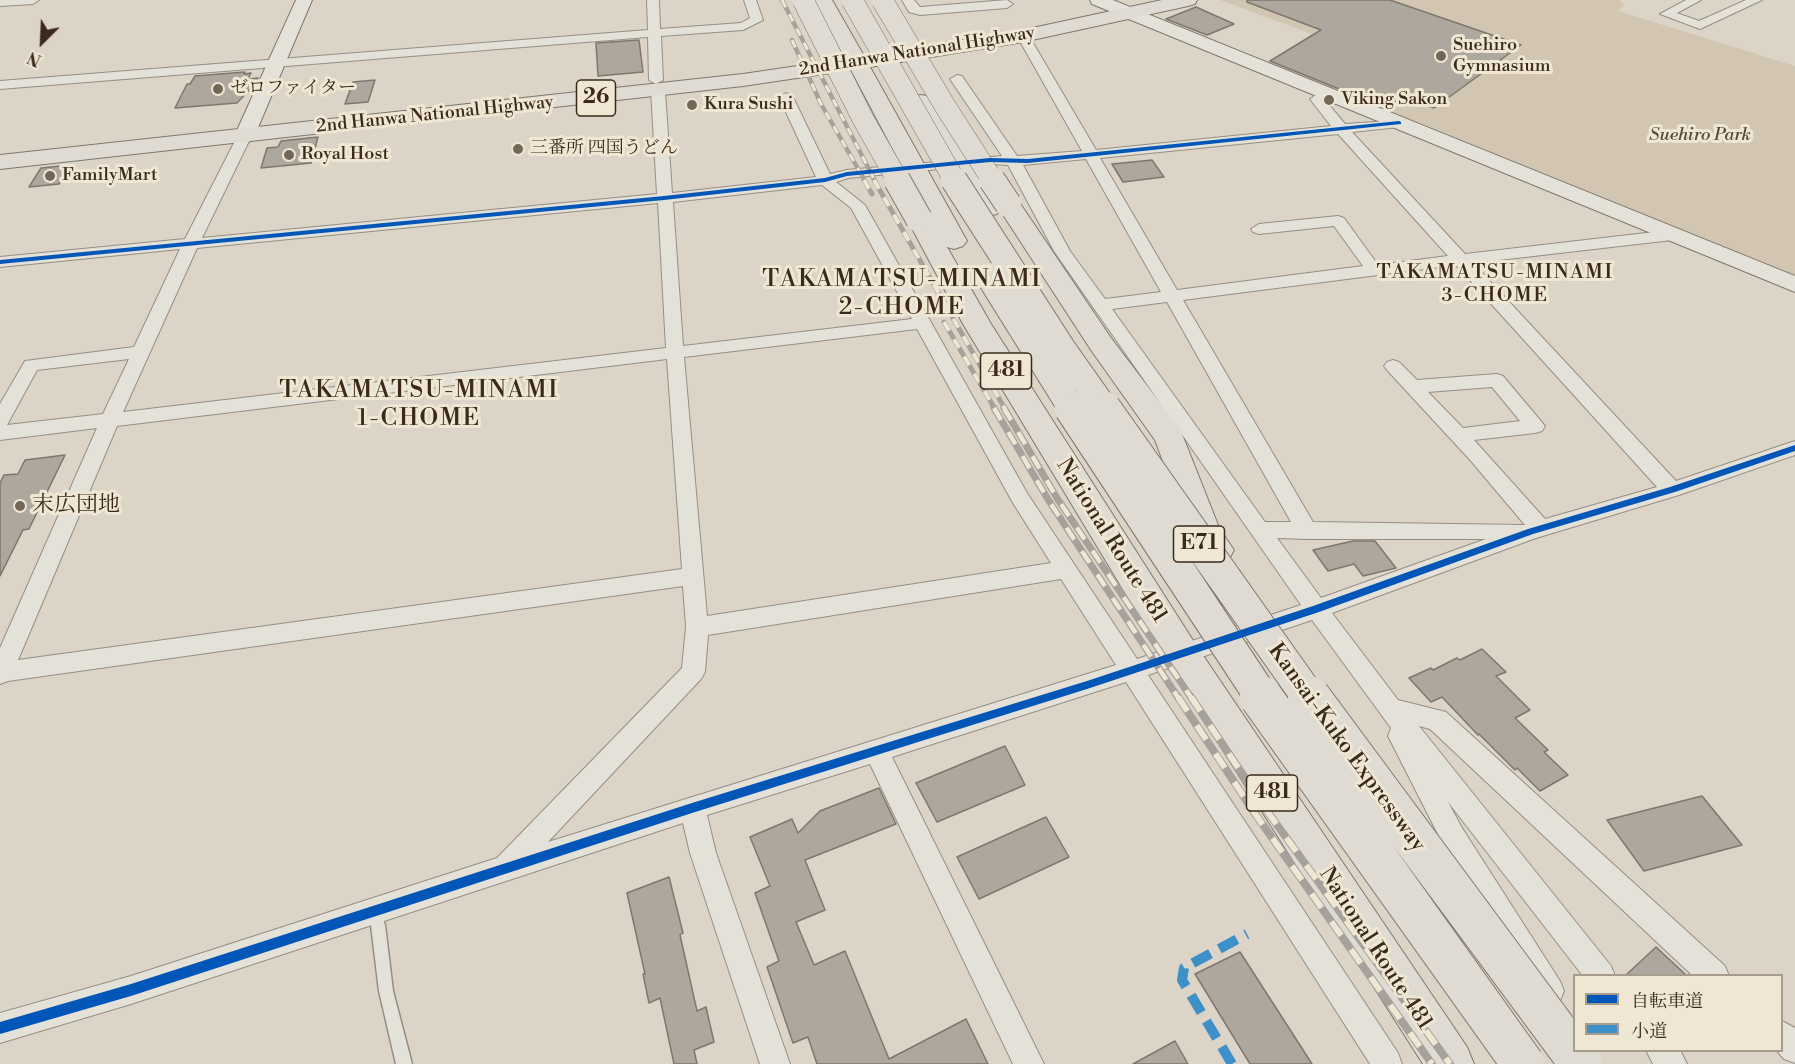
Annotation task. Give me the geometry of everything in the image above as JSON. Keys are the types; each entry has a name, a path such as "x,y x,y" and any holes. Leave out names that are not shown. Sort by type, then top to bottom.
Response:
{"highway":[{"name":"481","path":"823,0 841,8 854,58 995,317 1058,426 1099,519"},
{"path":"859,0 958,163 1078,351 1156,458 1206,535 1270,623 1573,1031"},
{"path":"882,0 945,106 1008,204 1101,344 1168,437 1206,535"},
{"name":"2nd Hanwa National Highway","path":"890,53 1122,5 1188,0"},
{"name":"National Route 481","path":"797,1 977,324 1181,653 1450,1064"},
{"name":"2nd Hanwa National Highway","path":"0,162 246,131 657,86 1023,36 1122,5"},
{"name":"Kansai-Kuko Expressway","path":"841,8 918,160 1061,392 1240,667 1523,1064"},
{"name":"Kansai-Kuko Expressway","path":"841,8 1062,348 1298,683 1581,1064"},
{"name":"2nd Hanwa National Highway","path":"0,151 246,131"}],"street":[{"path":"0,2 33,0"},
{"path":"0,673 60,540 110,420 191,243 246,131 304,0"},
{"path":"505,869 693,672 697,627 694,576 664,198 653,0"},
{"path":"0,85 743,26 757,20 750,0"},
{"path":"908,0 913,9 920,11 1008,6"},
{"path":"1695,0 1666,14 1700,26 1756,0"},
{"path":"797,1 841,8"},
{"path":"1122,5 1324,93 1795,285"},
{"path":"1023,36 1093,154 1171,296 1307,531"},
{"path":"957,79 1012,161 1062,251 1258,530 1374,688 1600,974"},
{"path":"1324,93 1317,99 1342,130 1672,490"},
{"path":"786,97 825,180 857,205 1020,498 1387,1064"},
{"path":"0,262 664,198 825,180 847,174 958,163 1093,154 1399,123"},
{"path":"1259,229 1338,221 1374,270"},
{"path":"1099,305 1461,258 1672,235"},
{"path":"0,433 922,323"},
{"path":"0,421 31,365 142,352"},
{"path":"1393,366 1458,435 1536,529"},
{"path":"1413,387 1497,380 1536,426 1458,435"},
{"path":"0,1028 131,990 692,808 877,752 1132,670 1316,609 1536,529 1672,490 1795,448"},
{"path":"1258,530 1536,529"},
{"path":"697,627 1068,569"},
{"path":"0,673 694,576"},
{"path":"1374,688 1453,837 1573,1026"},
{"path":"1391,709 1437,720 1714,974"},
{"path":"877,752 1029,1064"},
{"path":"692,808 703,853 775,1064"},
{"path":"1783,1037 1795,1048"},
{"path":"1663,1052 1672,1064"}],"lane":[{"path":"378,925 386,991 404,1064"}],"green space":[{"name":"Suehiro Park","path":"1220,0 1619,0 1624,5 1618,11 1795,66 1795,277 1428,126 1267,63 1312,34"}],"building":[{"name":"Suehiro Gymnasium","path":"1247,0 1390,0 1521,45 1434,108 1404,96 1386,108 1270,61 1321,30 1247,2"},
{"path":"1196,7 1234,24 1207,35 1166,19"},
{"path":"639,40 643,72 598,76 596,43"},
{"name":"ゼロファイター","path":"245,72 244,74 251,73 248,79 258,78 237,103 175,108 187,84 190,84 195,76"},
{"path":"375,80 368,102 345,104 353,82"},
{"name":"Royal Host","path":"318,137 311,163 261,168 267,148 278,147 281,141"},
{"path":"1152,160 1164,177 1123,182 1112,164"},
{"name":"FamilyMart","path":"70,165 59,184 29,187 41,168"},
{"name":"末広団地","path":"65,455 29,529 23,530 0,576 0,483 4,475 18,474 25,460"},
{"path":"1353,541 1375,541 1396,568 1363,576 1354,564 1328,571 1313,550"},
{"path":"1482,649 1506,672 1496,676 1530,710 1515,718 1548,750 1544,752 1568,775 1540,791 1478,735 1442,697 1431,702 1409,678 1431,668 1433,670 1457,658 1460,660"},
{"path":"1005,746 1025,785 937,822 916,783"},
{"path":"879,788 896,824 805,860 825,910 796,922 814,965 845,951 889,1059 966,1019 988,1064 817,1064 808,1037 793,1043 767,967 779,961 755,893 770,886 750,837 792,819 798,833 820,811"},
{"path":"1702,796 1742,845 1644,871 1607,820"},
{"path":"1046,817 1069,857 979,899 957,857"},
{"path":"669,877 683,933 680,935 697,1011 706,1007 714,1042 694,1050 697,1064 674,1064 660,998 649,1003 627,893"},
{"path":"1656,947 1685,974 1627,974"},
{"path":"1240,952 1312,1064 1250,1064 1195,974"},
{"path":"1175,1041 1188,1064 1133,1064"}],"railway":[{"path":"782,0 875,181"},
{"path":"792,40 821,104 865,181"},
{"path":"864,180 872,194"},
{"path":"874,180 1005,409"},
{"path":"944,322 995,409"},
{"path":"994,408 1049,501 1179,699"},
{"path":"1004,408 1057,498 1192,699"},
{"path":"1178,697 1256,815 1432,1064"},
{"path":"1191,697 1267,811 1450,1064"}],"marked path":[{"path":"1232,1064 1182,980 1184,968 1247,934"}],"cycle path":[{"path":"0,262 664,198 825,180 847,174 990,160 1028,161 1399,123"},
{"path":"0,1028 131,990 692,808 1087,685 1316,609 1531,531 1672,490 1795,448"}],"place":[{"name":"Suehiro Gymnasium","path":"1441,56"},
{"name":"ゼロファイター","path":"218,89"},
{"name":"Viking Sakon","path":"1329,100"},
{"name":"Kura Sushi","path":"692,105"},
{"name":"三番所 四国うどん","path":"518,149"},
{"name":"Royal Host","path":"289,155"},
{"name":"FamilyMart","path":"50,176"},
{"name":"末広団地","path":"20,506"}],"district":[{"name":"TAKAMATSU-MINAMI 3-CHOME","path":"1495,284"},
{"name":"TAKAMATSU-MINAMI 2-CHOME","path":"902,294"},
{"name":"TAKAMATSU-MINAMI 1-CHOME","path":"419,405"}]}
